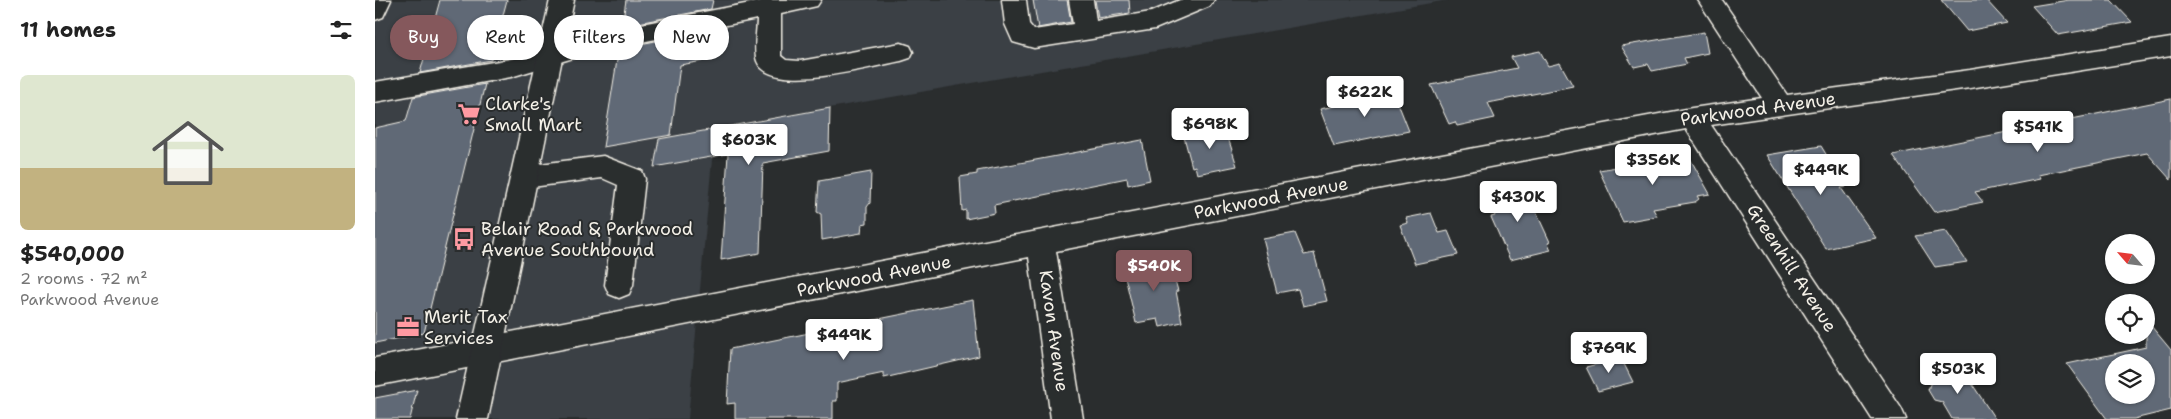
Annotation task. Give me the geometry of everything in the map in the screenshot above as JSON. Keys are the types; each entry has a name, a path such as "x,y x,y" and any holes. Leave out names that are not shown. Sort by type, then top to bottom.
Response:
{"street":[{"path":"375,11 379,0"},
{"path":"472,419 562,0"},
{"path":"375,92 511,68 595,42 809,0"},
{"path":"1014,0 1017,24 1022,36 1034,39 1155,20 1202,0"},
{"path":"1081,0 1086,31"},
{"path":"1710,0 1781,106"},
{"path":"769,8 769,60 780,69 800,70 901,52"},
{"name":"Parkwood Avenue","path":"375,372 1692,118 1970,79 2171,47"},
{"name":"Greenhill Avenue","path":"1692,118 1890,419"},
{"path":"524,178 603,166 632,179 619,285"},
{"name":"Kavon Avenue","path":"1041,243 1067,419"}],"shaded area":[{"path":"381,0 1448,0 715,128 688,419 375,419 375,18"}],"building":[{"path":"440,0 507,0 503,15 467,15 467,60 491,60 420,73 424,60 457,60 457,15 436,15"},
{"path":"626,0 713,0 711,9 680,15 654,15 654,20 644,22 644,15 624,15"},
{"path":"1033,0 1067,0 1071,22 1038,28"},
{"path":"1095,0 1129,0 1130,13 1098,18"},
{"path":"1941,0 1986,0 2007,23 1967,31"},
{"path":"2069,0 2111,0 2132,22 2058,35 2032,6"},
{"path":"1704,32 1708,53 1684,58 1687,64 1652,71 1648,64 1634,67 1621,46"},
{"path":"654,41 654,60 703,61 680,65 671,135 603,147 617,60 644,60 644,43"},
{"path":"1540,51 1548,66 1560,63 1573,86 1488,103 1495,118 1457,126 1455,122 1449,124 1431,85 1517,68 1511,57"},
{"path":"485,84 424,333 375,343 375,128 406,121 413,97"},
{"path":"1392,88 1409,131 1334,146 1320,109 1363,100 1361,95"},
{"path":"2171,99 2171,180 2147,153 2038,175 2040,179 1975,192 1983,202 1934,212 1893,155"},
{"path":"830,108 829,151 763,163 760,253 721,260 728,154 654,167 659,139"},
{"path":"1224,125 1237,166 1197,174 1195,166 1192,167 1183,133"},
{"path":"1142,140 1150,180 1128,185 1127,178 994,205 995,213 966,219 966,210 962,211 960,177 977,174 977,171"},
{"path":"1821,146 1846,187 1841,188 1876,238 1826,249 1767,155"},
{"path":"1688,155 1710,194 1697,196 1699,199 1695,202 1653,209 1657,216 1623,222 1599,170"},
{"path":"871,172 867,223 862,224 861,233 822,240 821,214 817,212 819,181"},
{"path":"1522,186 1550,242 1548,243 1551,250 1510,260 1491,217 1495,216 1486,194"},
{"path":"1431,213 1439,233 1448,231 1458,255 1415,264 1400,225 1408,223 1406,218"},
{"path":"1946,231 1967,262 1935,267 1915,236"},
{"path":"1295,233 1304,255 1314,253 1327,301 1303,306 1298,289 1277,293 1263,239"},
{"path":"1168,255 1178,291 1176,291 1182,322 1160,327 1158,319 1136,323 1123,268"},
{"path":"973,300 979,356 884,378 884,373 837,383 837,401 833,401 833,419 735,419 735,403 727,404 730,349"},
{"path":"2155,331 2171,350 2171,410 2134,419 2107,419 2067,364 2105,356 2105,404 2155,404 2155,354 2113,354 2146,347 2146,344 2155,344"},
{"path":"1621,358 1633,382 1598,391 1586,367"},
{"path":"1958,365 1995,419 1952,419 1942,402 1934,400 1928,390 1935,370"},
{"path":"417,390 410,419 375,419 375,398"}],"place":[{"name":"Clarke's Small Mart","path":"469,114"},
{"name":"Belair Road & Parkwood Avenue Southbound","path":"464,239"},
{"name":"Merit Tax Services","path":"408,327"}]}
